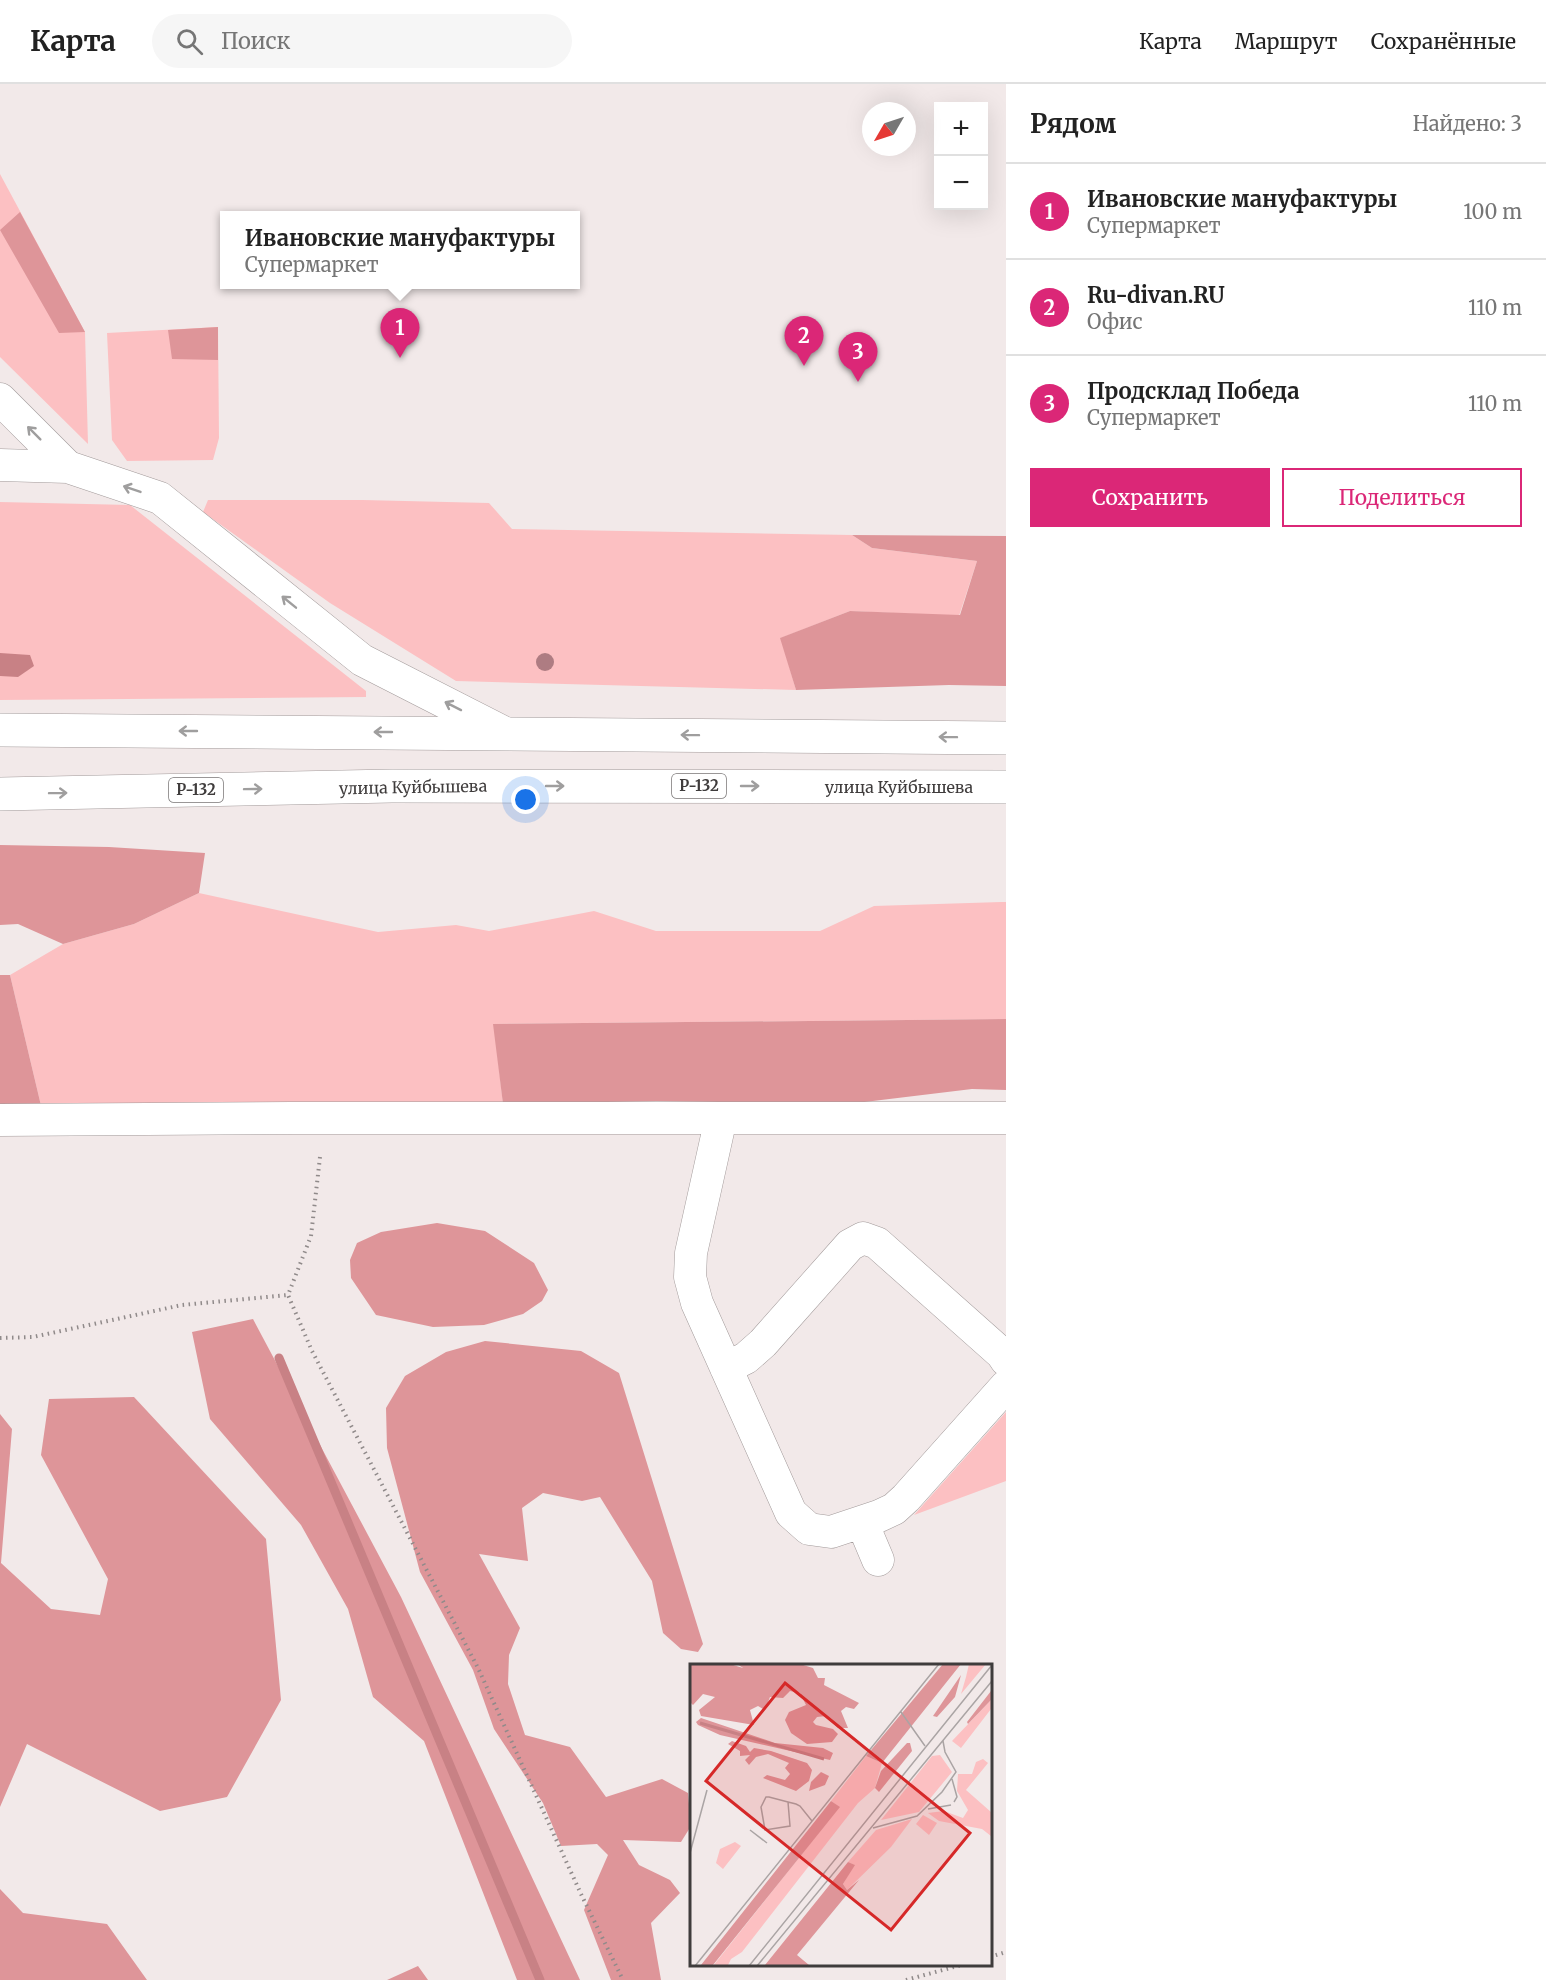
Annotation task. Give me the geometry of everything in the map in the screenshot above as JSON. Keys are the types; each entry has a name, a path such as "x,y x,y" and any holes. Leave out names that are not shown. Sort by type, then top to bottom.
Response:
{"highway":[{"path":"0,730 1006,738"},
{"name":"улица Куйбышева","path":"0,794 392,786 1006,787"}],"street":[{"path":"0,399 68,467"},
{"path":"0,465 68,467 160,498 362,660 505,733"},
{"path":"721,1118 691,1253 690,1276 696,1303 792,1513 809,1529 831,1532 894,1509 1006,1386"},
{"path":"0,1119 1006,1118"},
{"path":"726,1368 746,1358 763,1343 850,1245 863,1238 877,1243 1006,1360"},
{"path":"862,1522 878,1560"}],"path":[{"path":"320,1157 311,1236 288,1295 312,1351 478,1668 581,1894 623,1980"},
{"path":"0,1338 33,1337 182,1305 288,1295"},
{"path":"991,1957 1006,1952"},
{"path":"906,1980 961,1965"}],"shaded area":[{"path":"0,174 85,332 88,444 0,357"},
{"path":"20,212 85,332 59,333 0,230"},
{"path":"218,327 219,438 213,460 127,461 112,440 107,333"},
{"path":"218,327 218,360 172,359 168,330"},
{"path":"208,500 489,503 512,529 852,535 872,548 977,561 959,616 850,611 781,638 796,690 456,681 330,603 203,512"},
{"path":"0,502 130,505 366,691 366,697 0,700"},
{"path":"852,535 1006,536 1006,686 949,685 796,690 780,638 850,611 960,615 977,561 872,548"},
{"path":"0,653 30,655 34,666 18,677 0,676"},
{"path":"0,845 109,847 205,853 199,893 134,924 63,944 18,924 0,925"},
{"path":"199,893 378,932 456,925 489,931 594,911 656,931 820,931 874,906 1006,902 1006,1019 494,1024 503,1104 43,1114 10,975 63,944 134,924"},
{"path":"0,975 10,975 43,1114 0,1114"},
{"path":"1006,1019 1006,1090 972,1089 848,1104 657,1101 503,1104 493,1024"},
{"path":"437,1223 485,1231 534,1263 548,1290 542,1301 523,1314 484,1325 433,1327 376,1315 351,1278 350,1260 357,1243 381,1232"},
{"path":"253,1319 401,1597 580,1980 517,1980 424,1741 373,1697 348,1609 301,1525 210,1419 192,1332"},
{"path":"485,1341 581,1351 619,1373 703,1644 698,1652 681,1649 663,1633 652,1581 600,1497 582,1501 543,1493 522,1508 528,1561 479,1554 520,1628 509,1655 508,1684 525,1735 570,1747 606,1797 662,1779 688,1793 690,1828 681,1842 623,1840 639,1865 670,1880 680,1893 651,1923 661,1980 611,1980 584,1910 608,1855 597,1844 561,1846 543,1803 494,1729 473,1670 420,1572 387,1448 386,1408 405,1376 446,1352"},
{"path":"134,1397 266,1539 281,1700 227,1797 160,1811 27,1744 0,1807 0,1414 12,1429 1,1563 51,1609 100,1615 108,1579 41,1455 49,1399"},
{"path":"1006,1412 1006,1481 914,1515"},
{"path":"0,1889 23,1913 107,1924 147,1980 0,1980"},
{"path":"418,1966 428,1980 387,1980"}],"waterway":[{"path":"279,1358 540,1980"}],"place":[{"name":"Ивановские мануфактуры","path":"400,358"},
{"name":"Ru-divan.RU","path":"804,366"},
{"name":"Продсклад Победа","path":"858,382"}]}
